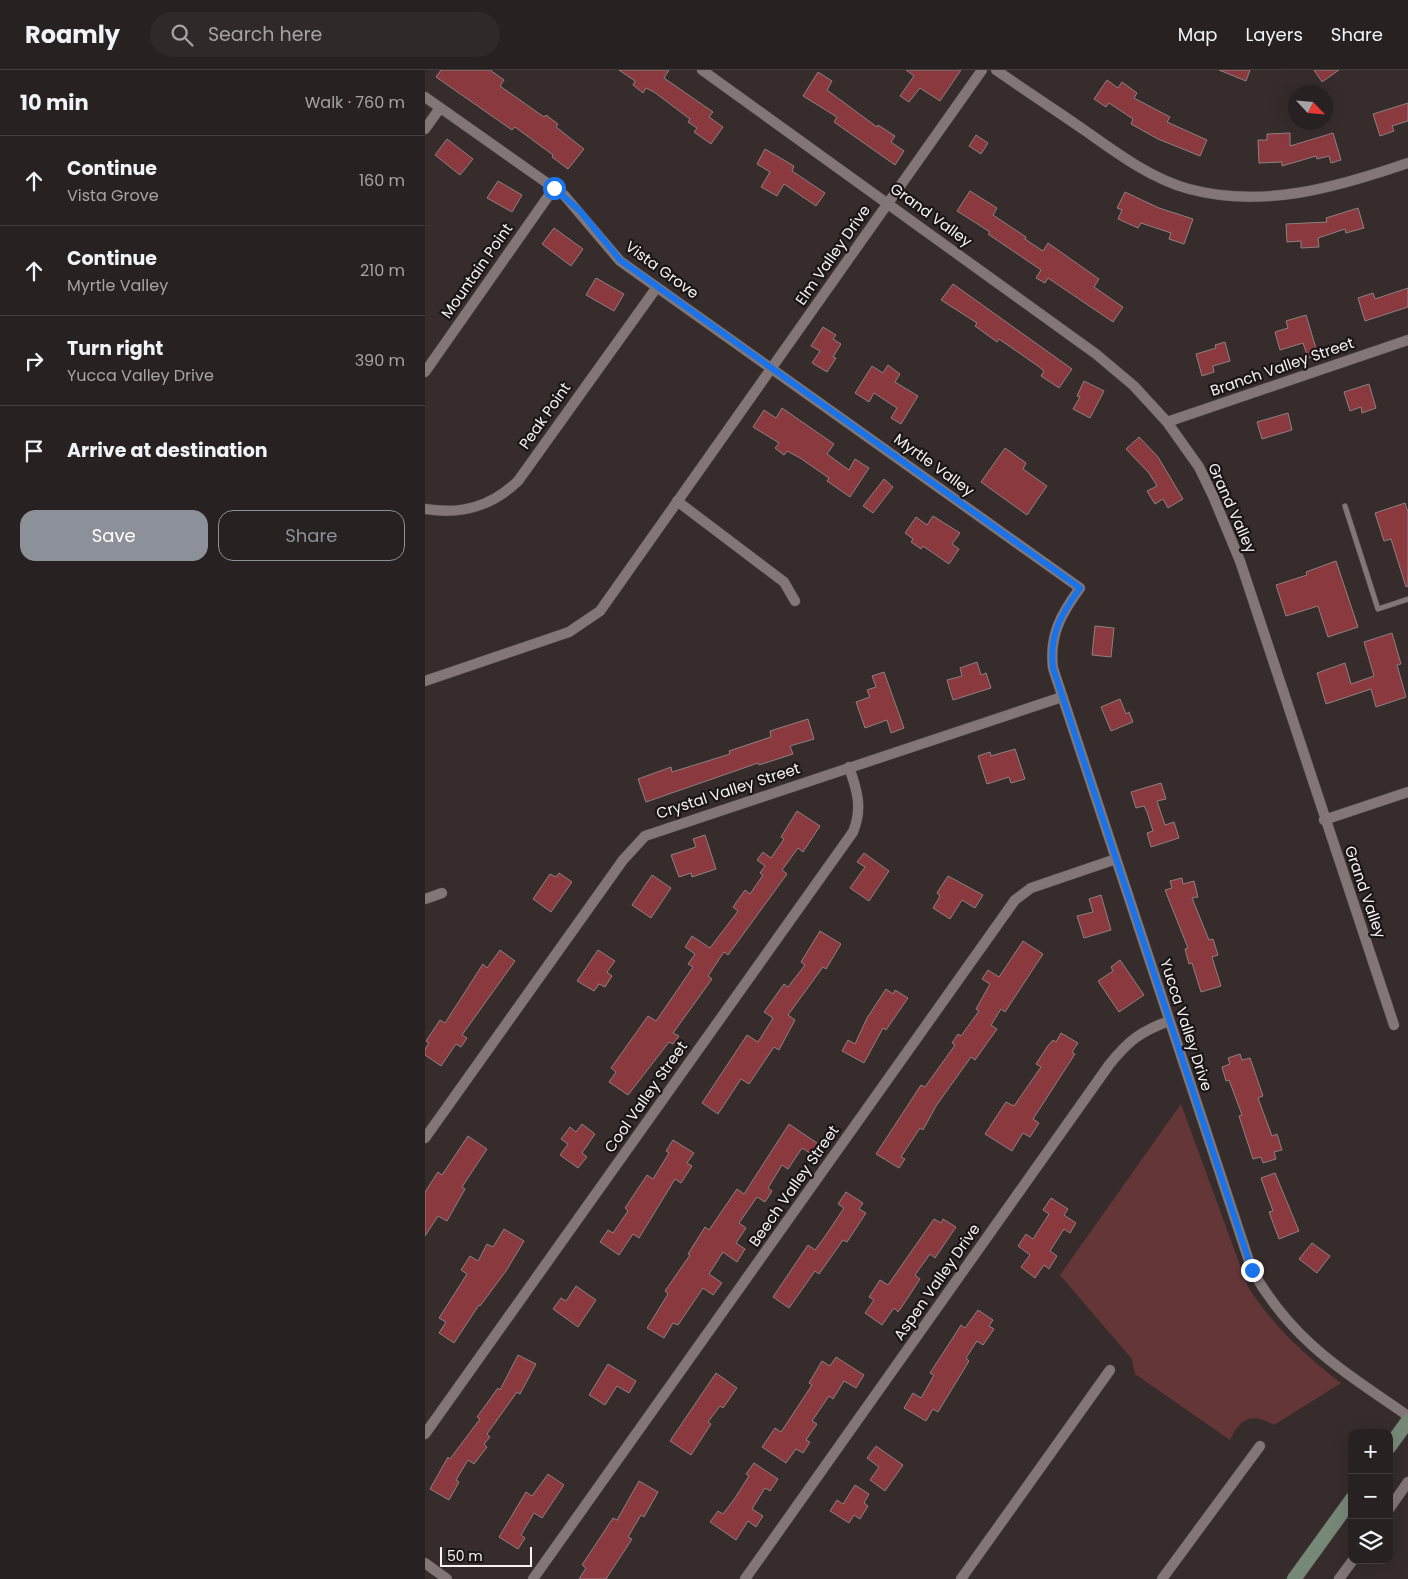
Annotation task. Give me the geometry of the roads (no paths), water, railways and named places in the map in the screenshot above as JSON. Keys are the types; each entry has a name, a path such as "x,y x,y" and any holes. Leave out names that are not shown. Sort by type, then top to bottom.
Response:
{"street":[{"name":"Grand Valley","path":"702,70 888,202 1096,354 1134,386 1167,422 1205,478 1240,561 1324,820 1394,1025"},
{"name":"Elm Valley Drive","path":"425,681 569,632 600,611 982,70"},
{"path":"996,70 1127,160 1189,189 1234,196 1285,196 1332,187 1408,163"},
{"name":"Vista Grove","path":"425,97 554,188 580,211 620,260 772,368"},
{"path":"425,129 440,108"},
{"name":"Mountain Point","path":"425,372 554,188"},
{"name":"Peak Point","path":"425,509 455,512 468,510 485,504 509,490 518,481 657,286"},
{"name":"Branch Valley Street","path":"1167,422 1408,340"},
{"name":"Myrtle Valley","path":"772,368 1080,588"},
{"path":"677,501 784,582 795,601"},
{"name":"Yucca Valley Drive","path":"1080,588 1063,610 1052,639 1053,668 1252,1270 1265,1293 1285,1320 1309,1344 1336,1366 1408,1416"},
{"name":"Crystal Valley Street","path":"425,1138 617,868 645,836 1062,697"},
{"name":"Cool Valley Street","path":"425,1434 853,832 859,816 859,800 849,767"},
{"path":"1324,820 1408,792"},
{"name":"Beech Valley Street","path":"533,1579 1015,900 1031,888 1116,859"},
{"path":"425,899 442,893"},
{"name":"Aspen Valley Drive","path":"745,1579 1109,1065 1134,1038 1146,1030 1169,1022"},
{"path":"961,1579 1110,1370"},
{"path":"1393,1442 1408,1421"},
{"path":"1162,1579 1260,1446"},
{"path":"1393,1503 1408,1482"},
{"path":"1294,1579 1348,1505"},
{"path":"425,1563 447,1579"},
{"path":"1339,1579 1350,1564"}],"lane":[{"path":"1345,506 1378,609 1408,599"}]}
